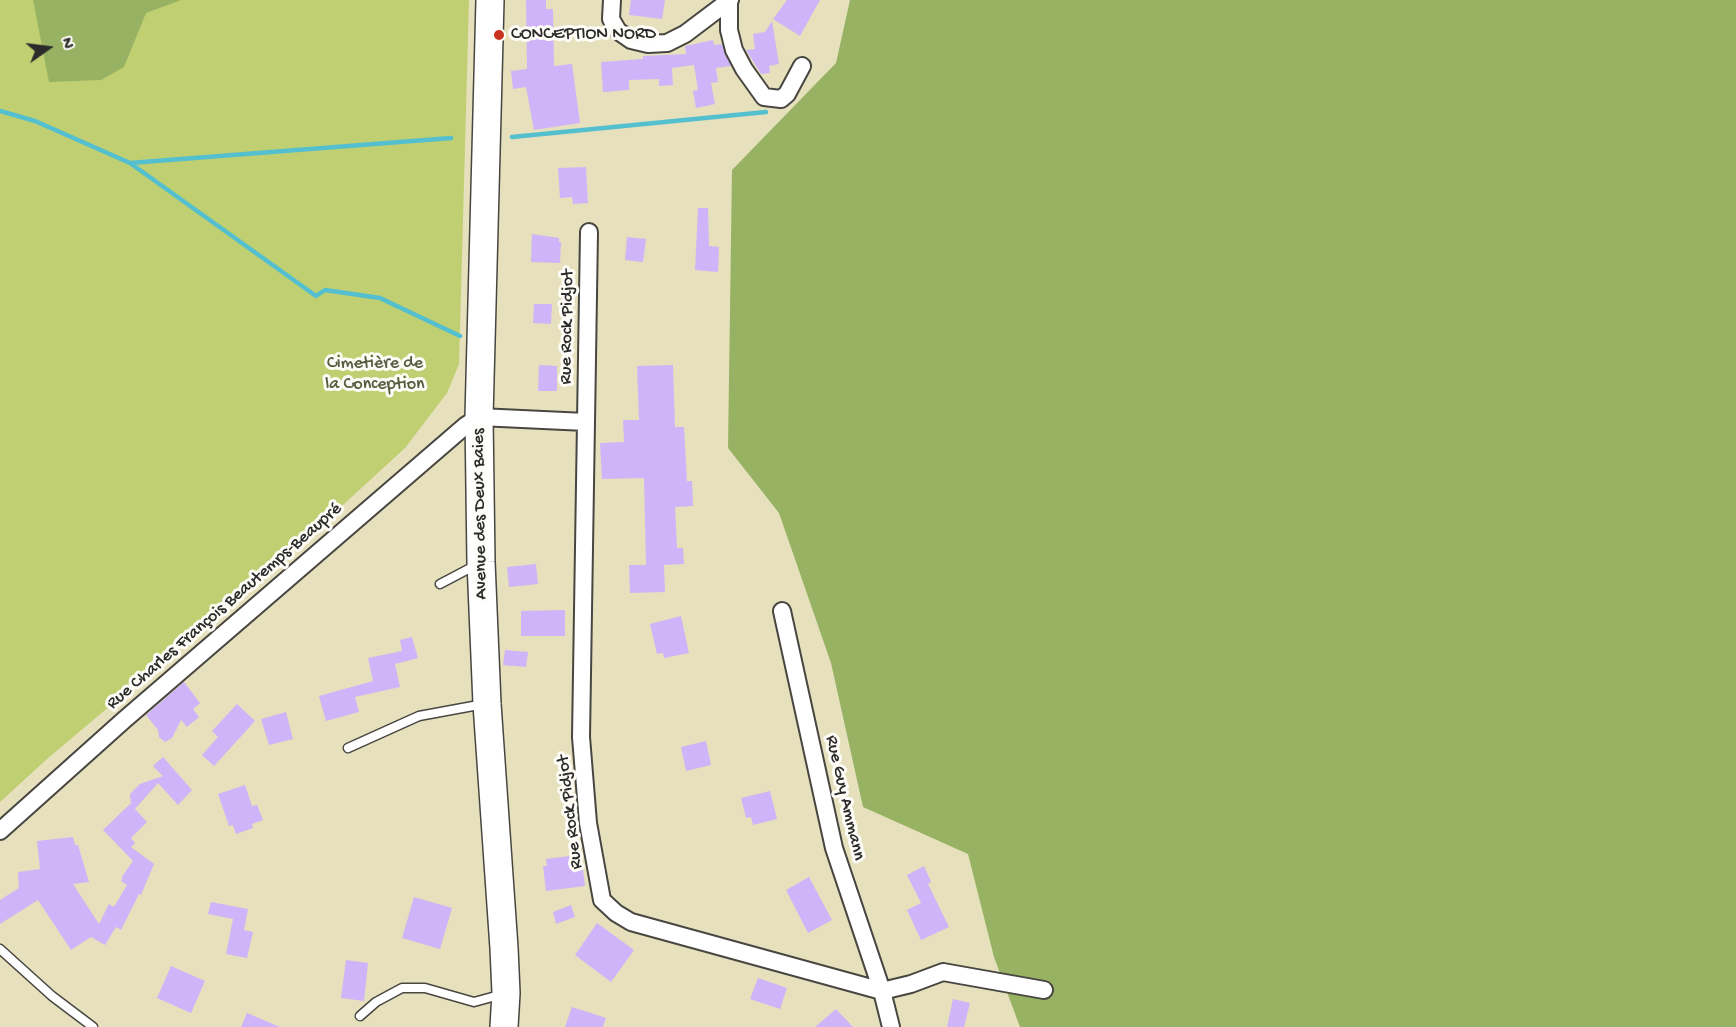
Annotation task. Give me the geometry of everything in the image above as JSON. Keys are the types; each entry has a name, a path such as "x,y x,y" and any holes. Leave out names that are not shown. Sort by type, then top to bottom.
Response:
{"main road":[{"name":"Avenue des Deux Baies","path":"490,0 479,417 481,562 487,704 506,993 504,1027"}],"street":[{"path":"612,0 611,19 618,31 631,40 648,44 667,42 685,34 729,1"},
{"path":"729,1 729,30 734,50 764,97 781,99 787,94 802,66"},
{"name":"Rue Rock Pidjot","path":"589,232 581,737 588,823 602,900 616,913 631,922 882,991 911,984 943,972 1044,990"},
{"path":"479,417 586,422"},
{"name":"Rue Charles François Beautemps-Beaupré","path":"0,831 160,689 465,426 479,417"},
{"name":"Rue Guy Ammann","path":"782,611 834,848 882,991"},
{"path":"882,991 891,1027"}],"lane":[{"path":"440,584 481,562"},
{"path":"348,748 419,716 487,704"},
{"path":"0,949 52,996 93,1027"},
{"path":"360,1016 376,1002 402,988 425,988 474,1002 506,993"}],"green space":[{"name":"Cimetière de la Conception","path":"0,0 469,0 459,364 447,393 405,448 284,559 47,759 0,802"},
{"path":"33,0 181,0 146,13 124,67 101,80 49,82"},
{"path":"850,0 1736,0 1736,1027 1020,1027 994,957 968,854 863,807 831,663 779,513 728,448 732,170 836,63"}],"building":[{"path":"526,0 546,0 546,9 553,9 554,66 572,64 580,123 534,130 526,87 513,89 511,71 527,69"},
{"path":"631,0 665,0 662,19 629,15"},
{"path":"787,0 820,0 800,36 773,19"},
{"path":"772,21 779,64 769,66 770,73 761,74 746,50 755,49 753,34 765,32"},
{"path":"713,40 714,45 722,44 731,66 716,68 718,82 711,83 715,104 696,108 693,91 698,90 694,65 672,68 673,85 659,86 659,79 629,80 629,90 603,92 601,62 643,59 643,56 686,54 685,46"},
{"path":"586,167 588,203 573,204 572,197 560,198 558,168"},
{"path":"698,208 708,208 709,246 719,247 718,272 695,270"},
{"path":"532,234 559,238 561,242 560,263 531,262"},
{"path":"627,237 646,239 643,262 625,260"},
{"path":"534,304 552,304 551,324 533,323"},
{"path":"539,365 557,366 557,391 538,391"},
{"path":"673,365 675,427 684,427 687,481 692,481 693,506 675,507 677,548 683,548 684,564 664,565 665,592 630,593 629,565 646,565 644,478 602,479 600,443 624,442 623,420 639,420 637,366"},
{"path":"536,564 538,584 509,587 507,567"},
{"path":"565,610 565,636 521,636 521,611"},
{"path":"681,616 689,653 664,658 663,653 657,654 650,624"},
{"path":"412,637 418,658 395,664 400,687 355,697 359,712 326,721 319,696 373,681 368,658 402,651 400,640"},
{"path":"505,650 528,652 526,667 503,665"},
{"path":"184,682 200,703 193,709 199,717 187,727 181,720 172,738 165,742 159,737 158,730 146,715"},
{"path":"237,704 255,721 214,766 202,755 218,737 212,731"},
{"path":"286,712 293,739 269,745 261,719"},
{"path":"706,741 711,765 686,771 681,747"},
{"path":"163,757 192,790 178,805 158,783 135,809 147,822 131,838 135,843 131,847 154,864 141,895 139,894 121,930 116,927 105,945 91,937 71,950 38,900 0,924 0,900 19,888 18,872 40,869 37,841 73,837 75,845 78,845 89,882 73,884 99,924 109,904 114,907 127,885 121,881 123,877 121,878 133,861 103,830 131,805 130,794 140,784 163,776 153,766"},
{"path":"245,785 252,806 257,805 263,820 252,824 253,828 236,834 233,825 229,826 218,794"},
{"path":"770,791 777,819 753,825 751,817 746,818 741,798"},
{"path":"578,855 578,860 582,860 585,886 546,891 543,866 547,866 546,859"},
{"path":"924,866 931,882 928,884 949,927 921,940 907,910 921,903 907,875"},
{"path":"809,877 832,920 808,933 786,890"},
{"path":"414,897 452,908 440,949 402,938"},
{"path":"211,902 248,909 244,930 253,932 247,958 226,954 233,919 208,914"},
{"path":"571,905 575,917 556,924 553,912"},
{"path":"597,923 634,950 611,982 575,955"},
{"path":"346,960 368,963 364,1001 341,998"},
{"path":"171,966 205,981 191,1013 157,998"},
{"path":"758,978 787,988 780,1009 750,999"},
{"path":"953,999 970,1003 964,1027 947,1027"},
{"path":"572,1007 606,1018 603,1027 565,1027"},
{"path":"836,1009 853,1027 815,1027"},
{"path":"247,1013 280,1027 241,1027"}],"waterway":[{"path":"0,111 35,121 130,163 451,138"},
{"path":"512,137 766,112"},
{"path":"130,163 316,296 325,290 380,298 460,336"}],"place":[{"name":"CONCEPTION NORD","path":"499,35"}]}
